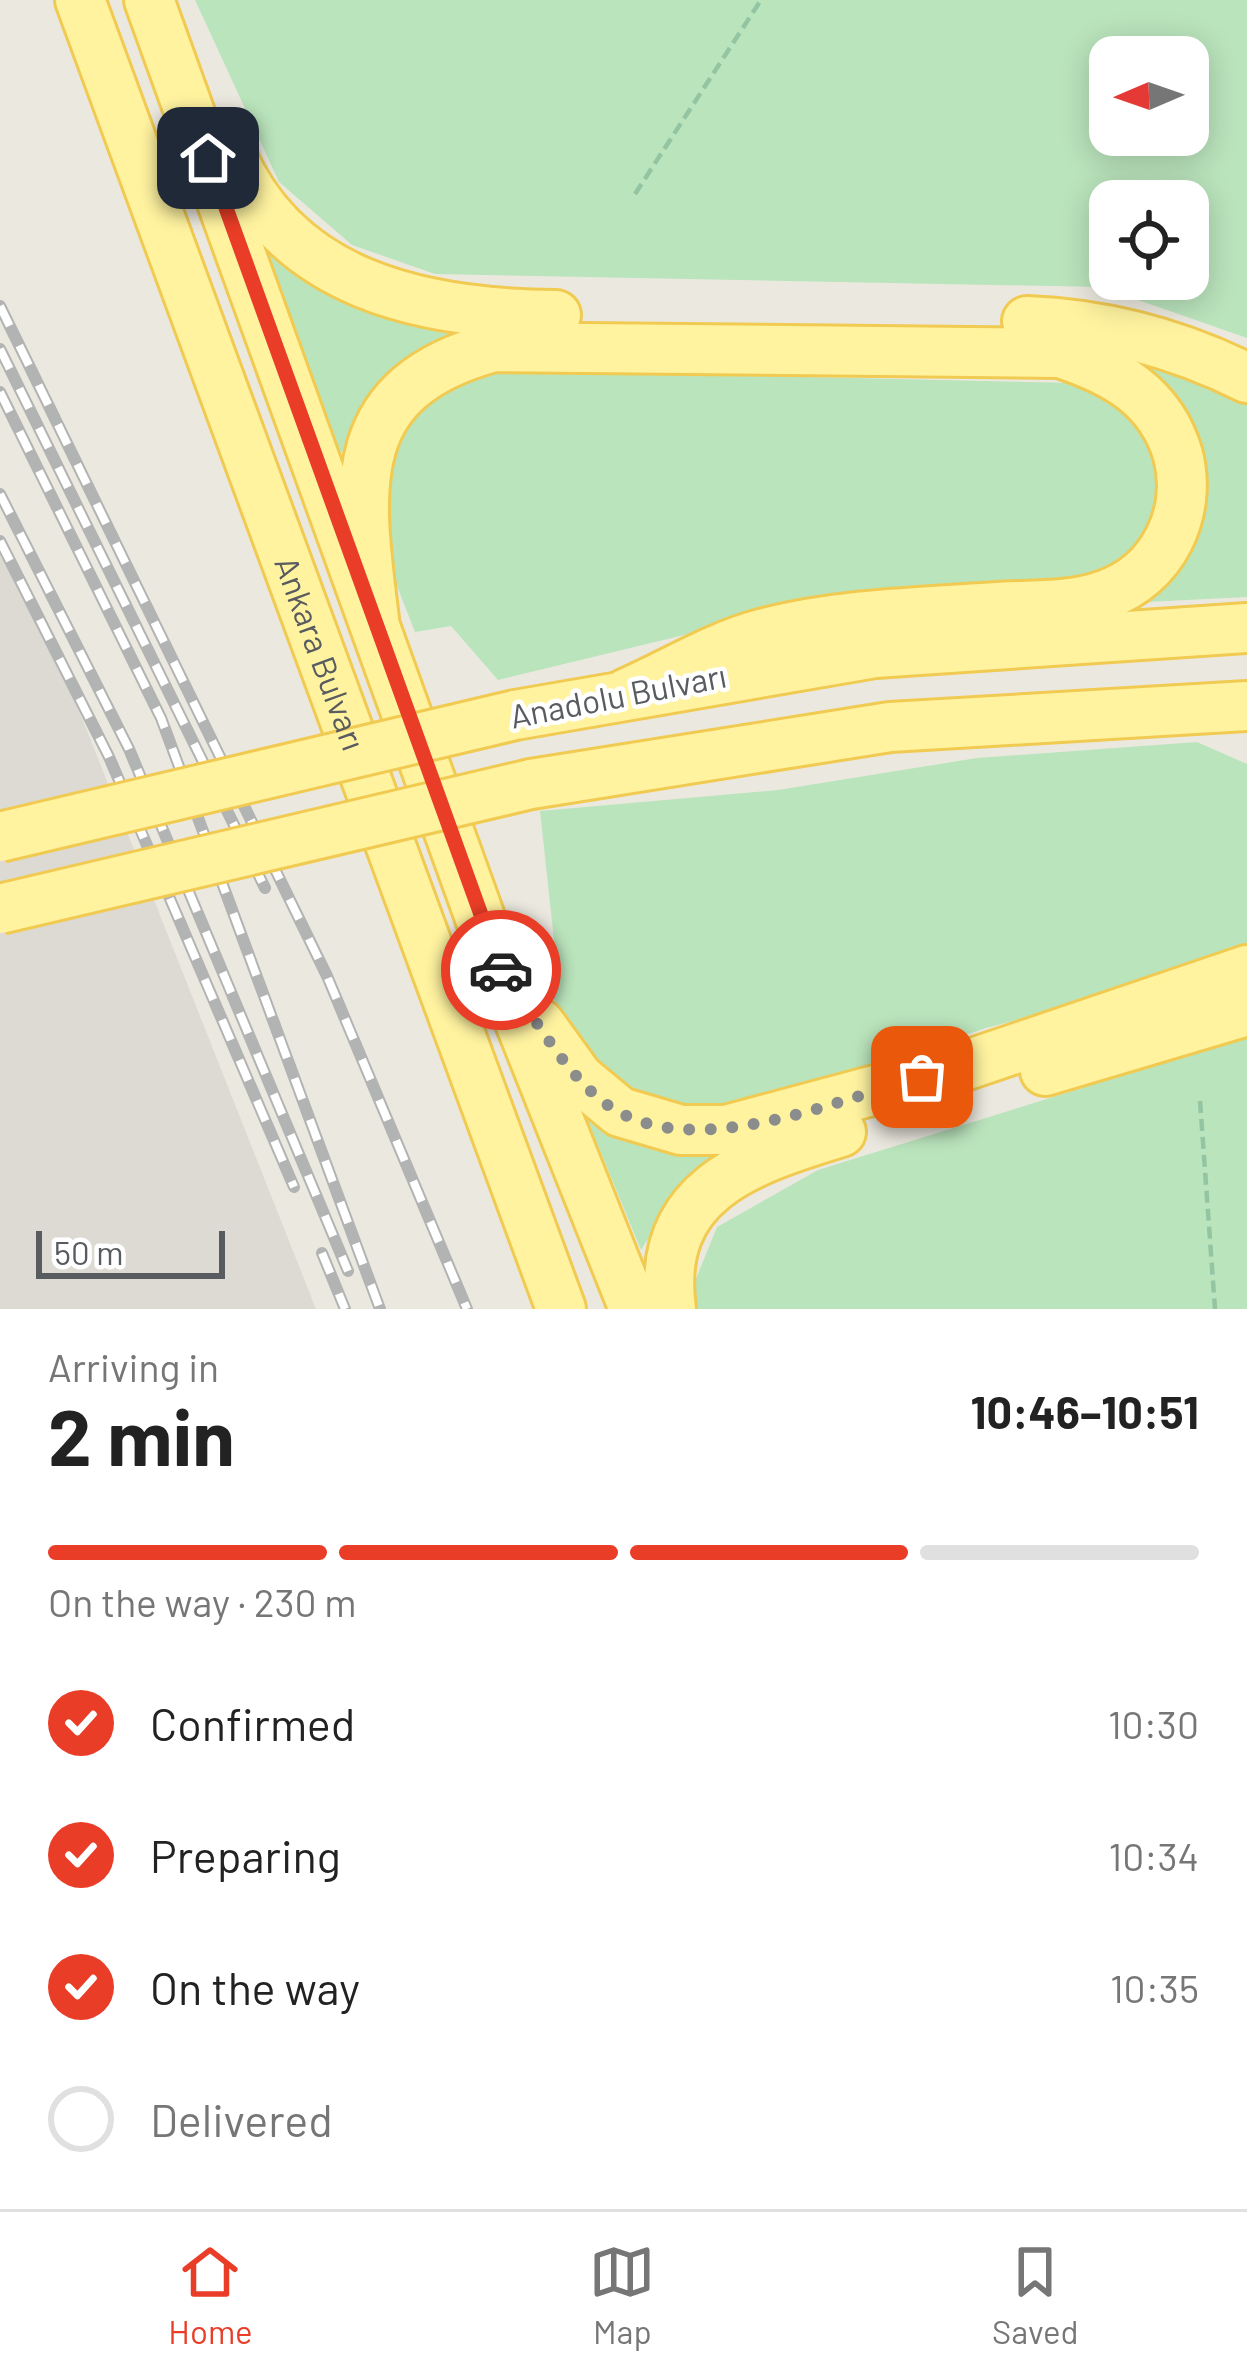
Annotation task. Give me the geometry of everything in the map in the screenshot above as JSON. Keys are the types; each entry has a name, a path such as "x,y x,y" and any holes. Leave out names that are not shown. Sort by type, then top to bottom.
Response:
{"main road":[{"path":"54,0 68,38 141,168"},
{"name":"Ankara Bulvarı","path":"80,0 561,1309"},
{"name":"Ankara Bulvarı","path":"149,0 496,962 634,1309"},
{"path":"172,0 250,195 312,253 386,294 445,310 508,315 1035,321 1116,332 1203,356 1247,379"},
{"path":"374,619 361,498 370,440 392,402 412,383 439,364 494,347 1060,353 1131,383 1149,401 1174,442 1183,497 1174,532 1156,562 1104,596 910,612 758,634 627,693"},
{"name":"Anadolu Bulvarı","path":"0,836 627,693 875,652 1247,628"},
{"path":"0,909 531,784 626,766 890,727 1247,706"},
{"path":"626,766 770,777 927,752 1174,730 1247,732"},
{"path":"496,962 596,1097 642,1123 704,1131 726,1130 961,1066 1247,970"},
{"path":"671,1309 666,1273 676,1233 696,1203 730,1174 773,1153 1247,1011"}],"path":[{"path":"635,194 761,0"},
{"path":"1200,1102 1215,1309"}],"shaded area":[{"path":"0,553 78,708 316,1309 0,1309"}],"green space":[{"path":"195,0 1247,0 1247,338 1138,300 1209,300 1209,180 1089,180 1089,287 435,274 352,245 279,182"},
{"path":"259,233 505,328 375,392 340,455"},
{"path":"1084,337 1247,399 1247,597 1146,602 1145,591 1197,514"},
{"path":"501,370 1074,383 1109,401 1135,425 1152,453 1160,483 1157,513 1143,541 1118,565 1081,583 800,607 498,680 451,626 415,632 379,540 387,448 434,388"},
{"path":"1197,742 1247,764 1247,949 1150,986 986,1028 726,1116 630,1097 565,1028 540,963 555,949 540,811 778,790 977,758"},
{"path":"1247,1019 1247,1309 694,1309 689,1296 717,1227 818,1170 1108,1080"},
{"path":"585,1114 739,1141 682,1184 641,1250"}],"railway":[{"path":"0,306 327,976 467,1309"},
{"path":"0,349 265,888"},
{"path":"0,392 161,718 380,1309"},
{"path":"0,494 129,749 348,1271"},
{"path":"0,541 109,757 294,1187"},
{"path":"322,1253 345,1309"}],"way so far":[{"path":"501,970 596,1097 642,1123 681,1130 726,1130 922,1077"}],"route":[{"path":"208,158 501,970"}]}
